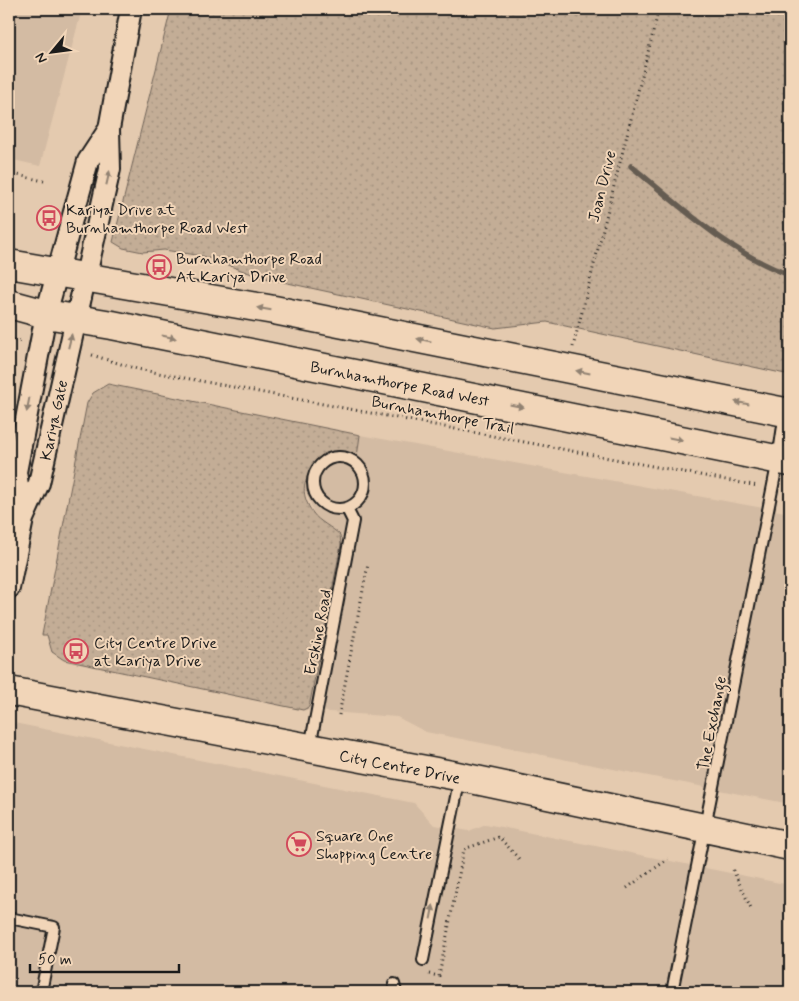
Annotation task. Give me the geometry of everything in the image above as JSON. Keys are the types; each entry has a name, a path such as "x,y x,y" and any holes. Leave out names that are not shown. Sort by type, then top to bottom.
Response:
{"main road":[{"path":"9,264 274,310 788,413"},
{"name":"Burnhamthorpe Road West","path":"9,304 46,314 76,318 784,461"},
{"name":"City Centre Drive","path":"9,691 460,777 790,846"}],"street":[{"path":"108,129 131,9"},
{"name":"Kariya Gate","path":"22,519 16,472 46,314 88,161 108,129"},
{"name":"Kariya Gate","path":"9,588 22,519 39,482 110,169 108,129"}],"lane":[{"name":"The Exchange","path":"672,992 772,489 784,461 788,413"},
{"path":"342,457 352,460 360,466 365,475 366,486 363,495 357,504 347,509 337,510 327,507 319,501 314,492 313,481 315,471 322,463 331,458 342,457"},
{"name":"Erskine Road","path":"310,748 353,521 347,509"},
{"path":"424,960 460,777"},
{"path":"9,918 54,927 41,992"}],"path":[{"name":"Joan Drive","path":"572,370 571,355 659,9"},
{"path":"9,173 48,182"},
{"path":"9,339 20,341"},
{"name":"Burnhamthorpe Trail","path":"92,355 137,369 772,489"},
{"path":"339,715 368,564"},
{"path":"424,973 439,976 464,849 499,837 520,860"},
{"path":"627,888 668,859"},
{"path":"733,870 751,908"}],"shaded area":[{"path":"9,9 82,9 40,166 9,159"},
{"path":"171,9 790,9 790,375 547,322 495,328 260,277 203,256 164,250 143,252 123,248 113,242"},
{"path":"108,384 360,435 357,457 345,458 322,465 313,471 307,479 304,489 306,500 313,513 340,535 341,545 309,707 303,710 64,660 52,652 47,635 42,635 87,403 93,393"},
{"path":"360,435 790,513 790,804 426,732 397,717 303,710 309,707 341,545 314,513 305,490 307,479 311,470 334,458 356,456"},
{"name":"Square One Shopping Centre","path":"9,722 414,803 434,825 469,831 486,824 790,885 790,992 9,992"}],"waterway":[{"path":"631,166 687,213 726,242 768,266 790,275"}],"place":[{"name":"Kariya Drive at Burnhamthorpe Road West","path":"49,218"},
{"name":"Burnhamthorpe Road At Kariya Drive","path":"159,267"},
{"name":"City Centre Drive at Kariya Drive","path":"76,651"},
{"name":"Square One Shopping Centre","path":"299,844"}]}
